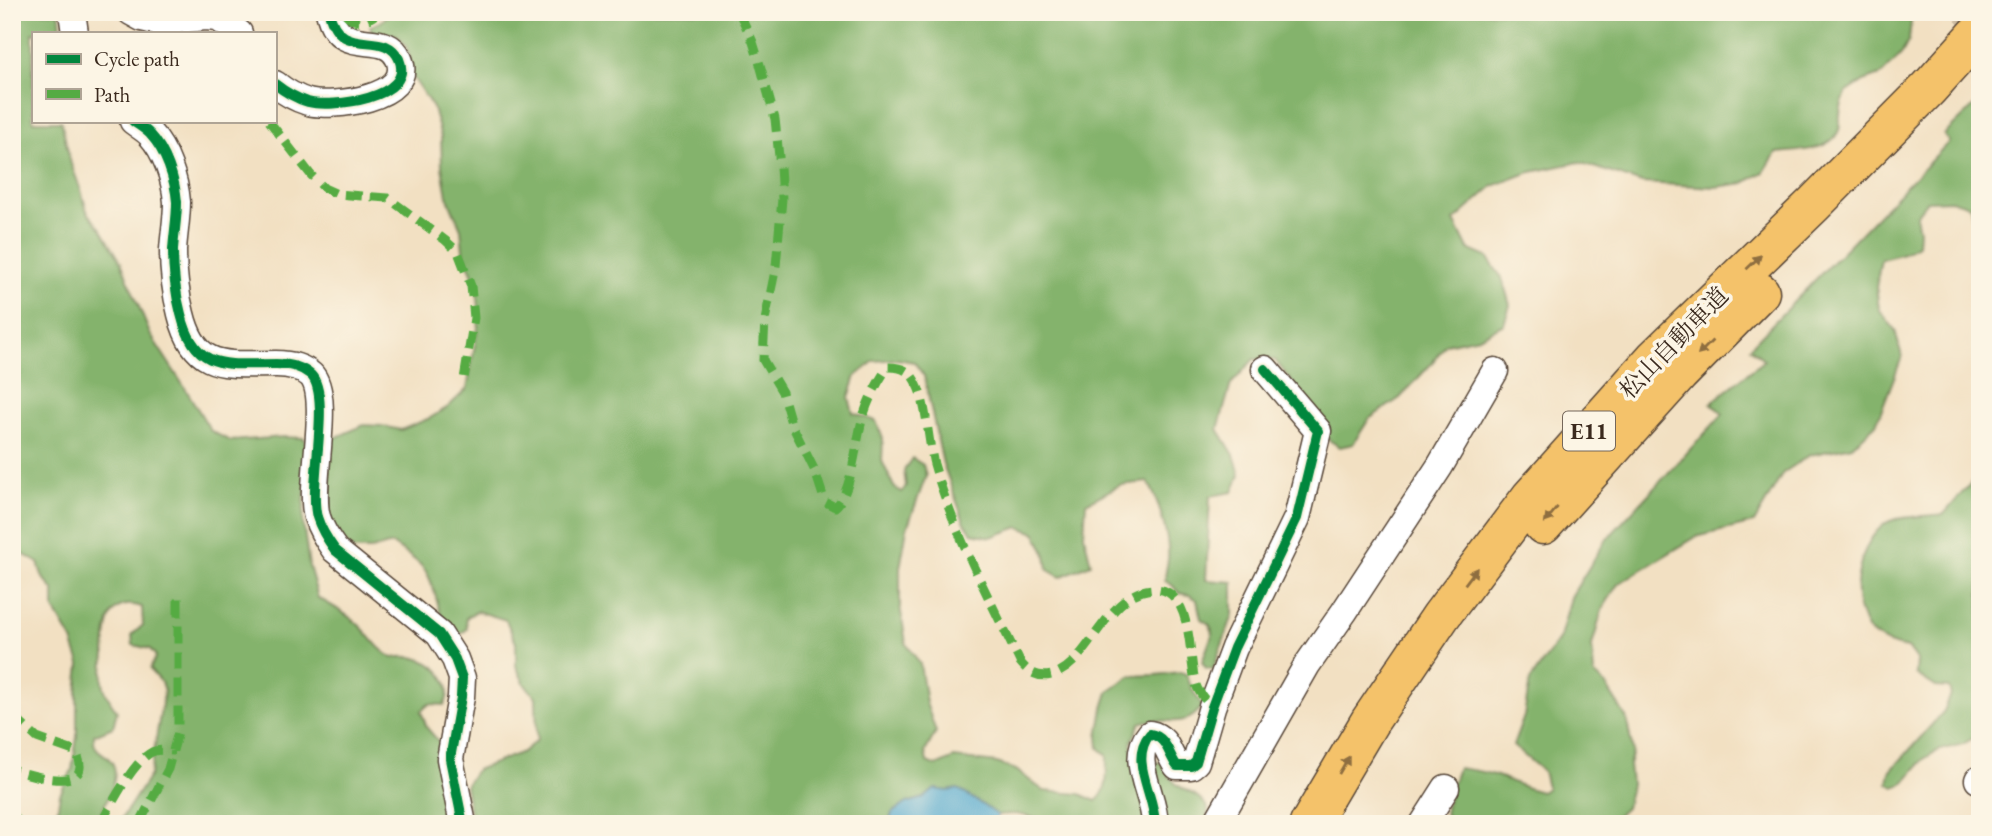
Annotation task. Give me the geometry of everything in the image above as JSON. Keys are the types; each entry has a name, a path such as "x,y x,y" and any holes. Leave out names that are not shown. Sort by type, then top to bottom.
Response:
{"highway":[{"name":"松山自動車道","path":"1309,824 1370,720 1441,616 1530,498 1655,358 1813,205 1919,98 1980,31"},
{"name":"松山自動車道","path":"1339,824 1394,730 1464,628 1554,512 1679,374 1883,172 1980,70"}],"street":[{"path":"72,12 75,32"},
{"path":"131,12 160,22 218,18 238,32"},
{"path":"276,85 287,94 309,102 332,104 379,94 390,90 397,81 399,60 394,53 380,44 352,41 343,37 333,25 329,12"},
{"path":"134,122 149,132 161,150 173,178 177,203 173,253 180,311 186,333 195,348 209,359 229,364 284,364 298,367 312,376 319,392 315,496 316,515 323,533 335,550 439,634 455,659 462,678 450,760 463,824"},
{"path":"1155,824 1155,811 1142,760 1144,741 1150,734 1158,736 1177,766 1191,766 1196,762 1212,707 1234,648 1297,518 1318,431 1265,369"},
{"path":"1216,824 1307,665 1440,466 1495,371"},
{"path":"1423,824 1446,788"}],"green space":[{"path":"12,12 58,12 61,32 32,32 32,122 61,122 71,164 87,211 121,262 150,334 211,431 230,441 304,438 308,445 303,523 309,566 318,598 361,627 393,658 408,657 429,663 440,672 447,684 444,705 429,704 421,711 427,728 441,744 452,824 118,824 150,775 164,691 161,682 150,669 156,656 150,649 133,645 132,635 143,625 142,607 130,605 121,606 115,611 110,618 106,636 103,679 106,694 117,711 113,727 94,735 95,746 114,767 115,775 110,793 93,824 55,824 60,794 72,770 77,737 80,664 72,640 54,609 54,591 43,578 38,563 23,554 12,558"},
{"path":"391,12 1912,12 1909,40 1901,55 1881,75 1864,81 1846,93 1837,135 1831,141 1814,148 1776,153 1764,172 1744,183 1716,187 1642,183 1579,162 1527,173 1493,186 1454,221 1468,249 1487,257 1502,278 1510,305 1504,324 1479,337 1446,344 1400,398 1369,419 1353,444 1340,447 1329,440 1322,422 1275,360 1254,359 1231,384 1218,429 1234,455 1240,474 1233,492 1210,496 1206,580 1233,582 1233,615 1213,669 1206,668 1202,662 1213,632 1209,624 1201,619 1197,600 1179,593 1165,581 1167,540 1159,508 1148,482 1120,485 1086,503 1084,535 1091,564 1060,577 1048,570 1046,555 1036,533 1019,527 991,537 972,533 964,521 943,464 924,376 914,362 897,359 874,361 856,376 849,398 853,413 876,421 883,439 882,461 894,487 902,492 906,486 904,470 912,458 923,465 926,476 907,528 900,568 900,606 906,643 920,664 926,703 936,732 925,752 927,762 936,766 954,758 997,763 1016,770 1044,791 1080,794 1096,801 1103,792 1106,780 1107,755 1099,748 1098,737 1108,692 1130,676 1180,672 1186,674 1202,706 1188,719 1181,721 1157,720 1140,723 1131,743 1133,754 1162,763 1175,783 1204,802 1208,808 1206,824 1050,824 1045,820 1016,814 998,815 958,789 935,789 924,798 907,803 892,813 889,824 472,824 465,786 476,770 523,752 537,740 536,697 525,685 516,666 516,643 506,620 477,611 466,618 467,629 459,635 445,629 431,581 421,565 392,544 371,550 353,550 334,532 326,509 330,440 364,425 401,430 448,407 467,389 480,316 476,283 463,251 461,229 447,196 441,137 433,108 410,73 406,46 397,35 372,32 370,26 381,22"},
{"path":"1980,100 1980,255 1970,206 1951,200 1927,201 1916,215 1918,245 1901,254 1881,259 1876,287 1879,309 1895,330 1902,357 1876,424 1852,446 1810,455 1783,473 1754,523 1696,537 1618,584 1602,610 1592,646 1594,674 1605,684 1626,717 1633,752 1629,765 1631,784 1626,808 1608,824 1455,824 1445,814 1458,768 1492,774 1541,792 1547,788 1543,771 1513,746 1524,716 1530,681 1560,638 1571,597 1605,541 1723,414 1711,403 1764,360 1750,347 1949,142 1944,135"},
{"path":"1980,451 1980,734 1963,744 1937,751 1924,759 1903,784 1895,787 1888,783 1890,772 1944,711 1951,695 1949,688 1936,687 1916,674 1917,660 1908,648 1882,640 1867,628 1857,593 1860,567 1870,542 1886,523 1944,514 1977,476"}],"water":[{"path":"935,789 958,789 998,815 994,824 889,824 892,813 907,803 924,798"}],"tunnel":[{"path":"1965,12 1980,28"}],"marked path":[{"path":"344,12 357,21 370,18 378,12"},
{"path":"739,12 753,42 775,119 780,166 782,199 776,266 765,320 763,360 782,392 791,423 815,471 825,502 835,507 846,491 863,417 880,379 888,367 906,371 915,380 920,393 934,464 952,515 973,565 1020,662 1026,669 1047,676 1061,671 1074,661 1119,606 1142,591 1156,589 1168,593 1177,601 1183,613 1196,685 1212,707"},
{"path":"270,122 324,188 337,194 388,198 458,252 471,286 474,318 463,385"},
{"path":"139,824 168,769 178,732 178,594"},
{"path":"12,715 37,738 76,752 80,765 78,774 59,779 12,769"},
{"path":"100,824 130,774 145,757 155,751 174,751"},
{"path":"12,815 21,824"}],"cycle path":[{"path":"276,85 299,99 319,104 368,98 384,92 395,83 401,73 399,59 392,50 384,45 343,36 335,27 329,12"},
{"path":"134,122 156,141 172,175 177,202 173,250 175,282 187,333 195,346 215,361 285,365 299,368 311,375 317,386 320,402 315,503 322,530 335,550 439,634 455,659 462,678 450,759 463,824"},
{"path":"1155,824 1142,766 1144,744 1150,734 1156,736 1164,742 1177,766 1191,766 1196,762 1212,707 1234,648 1297,518 1318,431 1265,369"}]}
